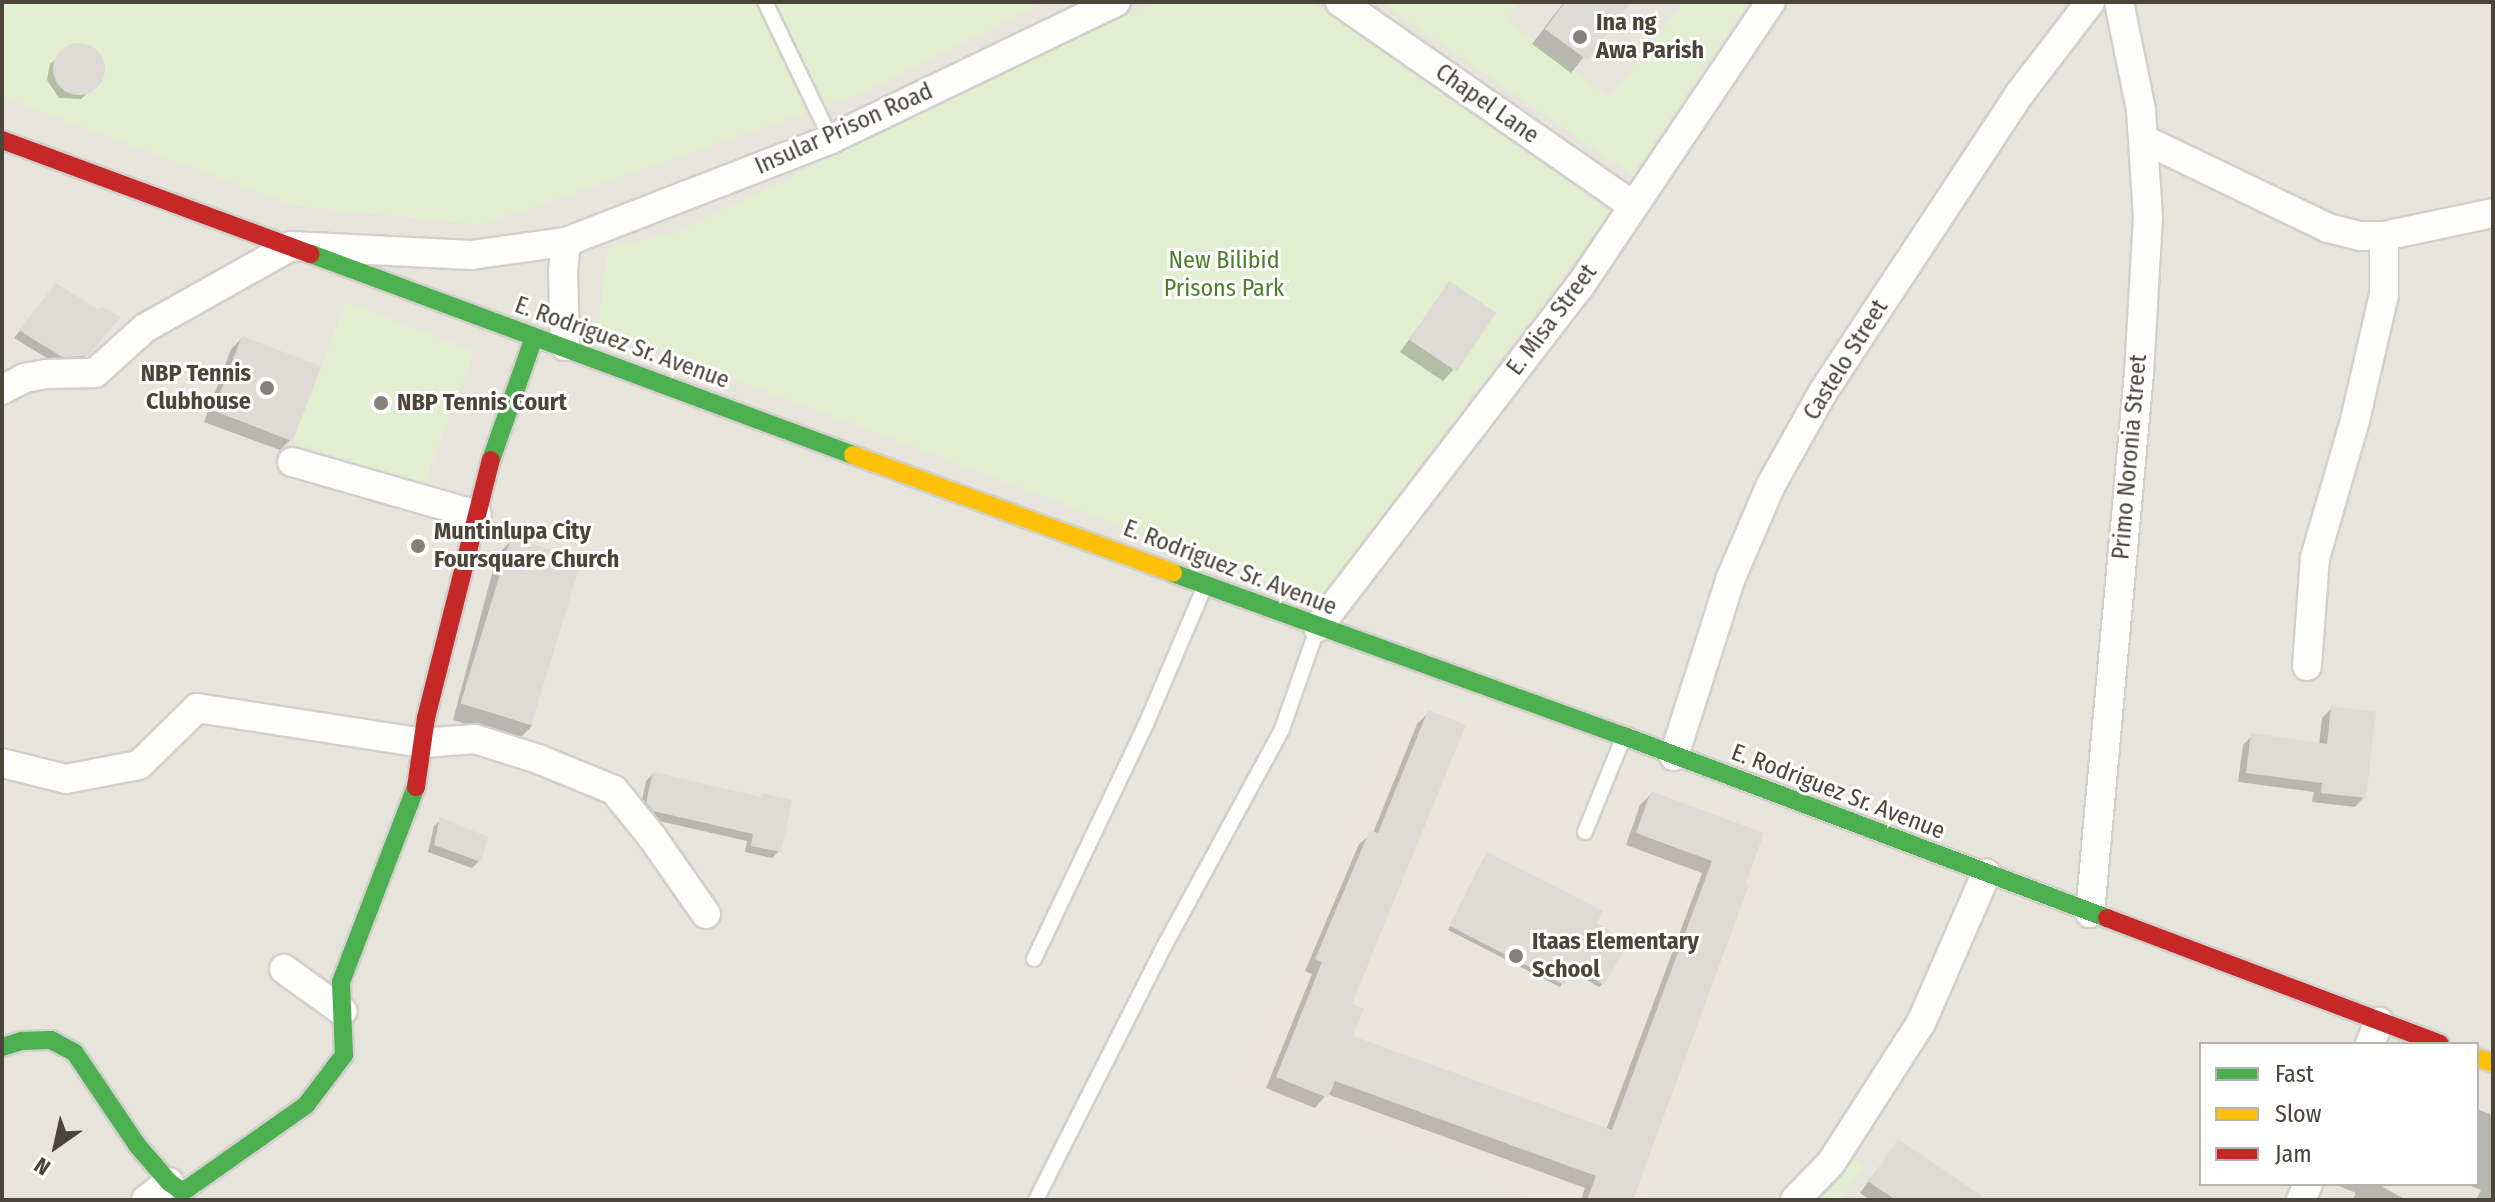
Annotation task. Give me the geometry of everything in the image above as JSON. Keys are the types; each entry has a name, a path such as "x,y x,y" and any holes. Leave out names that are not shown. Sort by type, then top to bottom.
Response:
{"street":[{"name":"Insular Prison Road","path":"291,246 471,255 566,242 831,139 1116,2"},
{"name":"Chapel Lane","path":"1340,2 1633,206"},
{"name":"E. Misa Street","path":"1318,627 1580,286 1771,2"},
{"name":"Castelo Street","path":"1674,756 1730,580 1786,458 1823,392 2021,92 2090,2"},
{"name":"Primo Noronia Street","path":"2090,913 2139,373 2148,218 2141,110 2119,2"},
{"path":"2143,139 2328,228 2384,236 2493,213"},
{"name":"E. Rodriguez Sr. Avenue","path":"2,140 1318,627 1624,736 2090,913 2375,1033 2428,1042"},
{"path":"2307,666 2315,558 2355,420 2384,294 2384,236"},
{"path":"565,346 563,271 566,242"},
{"path":"2,390 25,378 45,374 95,373 145,328 291,246"},
{"path":"2,1047 22,1041 51,1040 75,1053 137,1145 169,1182 180,1190 187,1189 306,1105 344,1055 341,982 417,785 422,743 477,515 534,337"},
{"path":"292,462 477,515"},
{"path":"2,763 66,779 139,765 197,708 422,743 475,739 538,759 614,790 652,837 706,914"},
{"path":"1795,1200 1831,1163 1921,1023 1986,874"},
{"path":"284,969 342,1011"},
{"path":"146,1200 169,1182"}],"lane":[{"path":"765,2 831,139"},
{"path":"1034,959 1146,724 1205,584"},
{"path":"1036,1200 1166,943 1282,729 1318,627"},
{"path":"1585,832 1624,736"}],"shaded area":[{"path":"2,2 2493,2 2493,1200 2,1200"},
{"name":"Itaas Elementary School","path":"1411,689 1786,826 1648,1200 1540,1200 1236,1087"}],"green space":[{"path":"2,2 1046,2 863,93 481,225 296,206 2,97"},
{"name":"New Bilibid Prisons Park","path":"1153,2 1311,2 1611,212 1318,601 598,327 608,247 672,234"},
{"path":"1381,2 1519,2 1507,20 1609,97 1684,2 1748,2 1632,175"},
{"name":"NBP Tennis Court","path":"346,302 475,351 422,490 293,440"},
{"path":"1828,1141 1865,1166 1839,1200 1782,1200"}],"building":[{"name":"Ina ng Awa Parish","path":"1565,2 1631,2 1587,60 1545,29"},
{"path":"79,43 98,50 105,69 98,88 79,95 60,88 53,69 60,50"},
{"path":"1449,281 1496,313 1457,372 1409,340"},
{"path":"56,283 99,310 101,307 121,317 88,356 62,357 19,330"},
{"name":"NBP Tennis Clubhouse","path":"242,336 321,366 293,441 213,411"},
{"path":"511,538 582,560 531,725 460,703"},
{"path":"2331,706 2376,712 2366,798 2321,793 2322,783 2246,773 2251,733 2327,744"},
{"path":"1428,710 1466,725 1352,1004 1364,1009 1353,1036 1612,1130 1712,861 1636,833 1651,791 1764,833 1746,884 1749,885 1633,1200 1587,1200 1596,1176 1335,1081 1328,1098 1276,1077 1322,962 1315,959 1370,830 1378,833"},
{"path":"653,772 761,797 762,793 792,800 781,852 751,846 753,834 653,811 646,802"},
{"path":"440,817 488,837 481,862 434,845"},
{"path":"1487,852 1603,911 1597,923 1629,942 1604,985 1574,967 1564,985 1450,926"},
{"path":"1898,1139 1988,1200 1896,1200 1869,1182"}],"traffic: fast":[{"path":"311,254 853,455"},
{"path":"491,460 534,337"},
{"path":"1173,573 1624,736 2107,918"},
{"path":"2,1047 22,1041 51,1040 75,1053 137,1145 169,1182 180,1190 187,1189 306,1105 344,1055 341,982 416,787"}],"traffic: slow":[{"path":"853,455 1173,573"},
{"path":"2479,1059 2493,1063"}],"traffic: jam":[{"path":"2,140 311,254"},
{"path":"416,787 426,718 491,460"},
{"path":"2107,918 2435,1042"}],"place":[{"name":"Ina ng Awa Parish","path":"1580,37"},
{"name":"NBP Tennis Clubhouse","path":"267,388"},
{"name":"NBP Tennis Court","path":"381,403"},
{"name":"Muntinlupa City Foursquare Church","path":"418,546"},
{"name":"Itaas Elementary School","path":"1516,956"}]}
